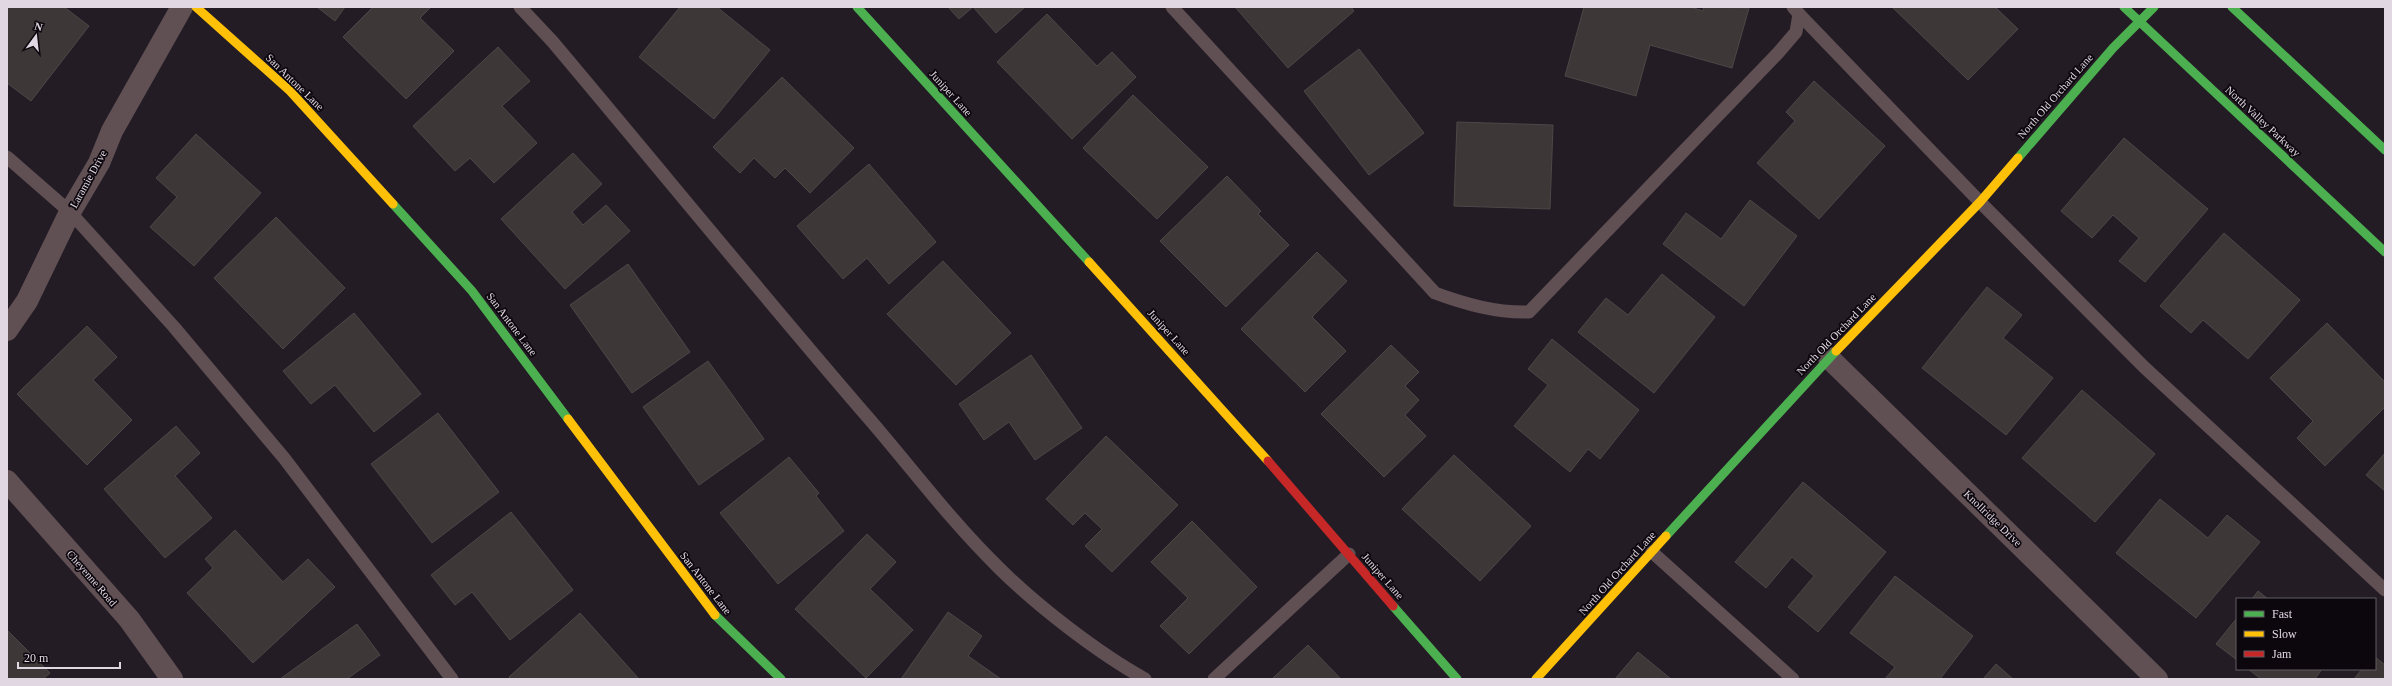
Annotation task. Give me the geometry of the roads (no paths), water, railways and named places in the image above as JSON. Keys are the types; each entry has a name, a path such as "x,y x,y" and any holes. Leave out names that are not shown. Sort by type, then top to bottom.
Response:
{"street":[{"name":"Laramie Drive","path":"7,330 28,301 70,212 99,163 112,131 182,7"},
{"name":"San Antone Lane","path":"196,7 290,91 472,291 718,620 781,679"},
{"name":"Juniper Lane","path":"857,7 1218,404 1457,679"},
{"name":"North Valley Parkway","path":"2124,7 2385,252"},
{"name":"North Old Orchard Lane","path":"1536,679 1829,358 1980,202 2112,48 2154,7"},
{"path":"2232,7 2385,150"},
{"name":"Knollridge Drive","path":"1829,358 2157,679"},
{"name":"Cheyenne Road","path":"7,481 129,619 172,679"}],"lane":[{"path":"520,7 581,76 803,343 952,517 994,563 1058,618 1129,670 1145,679"},
{"path":"1172,7 1435,293 1466,304 1518,312 1529,312 1778,53 1796,32 1796,11"},
{"path":"1796,11 1980,202 2144,367 2385,590"},
{"path":"7,157 70,212 174,327 284,458 452,679"},
{"path":"1652,552 1793,679"},
{"path":"1214,679 1349,554"}]}
